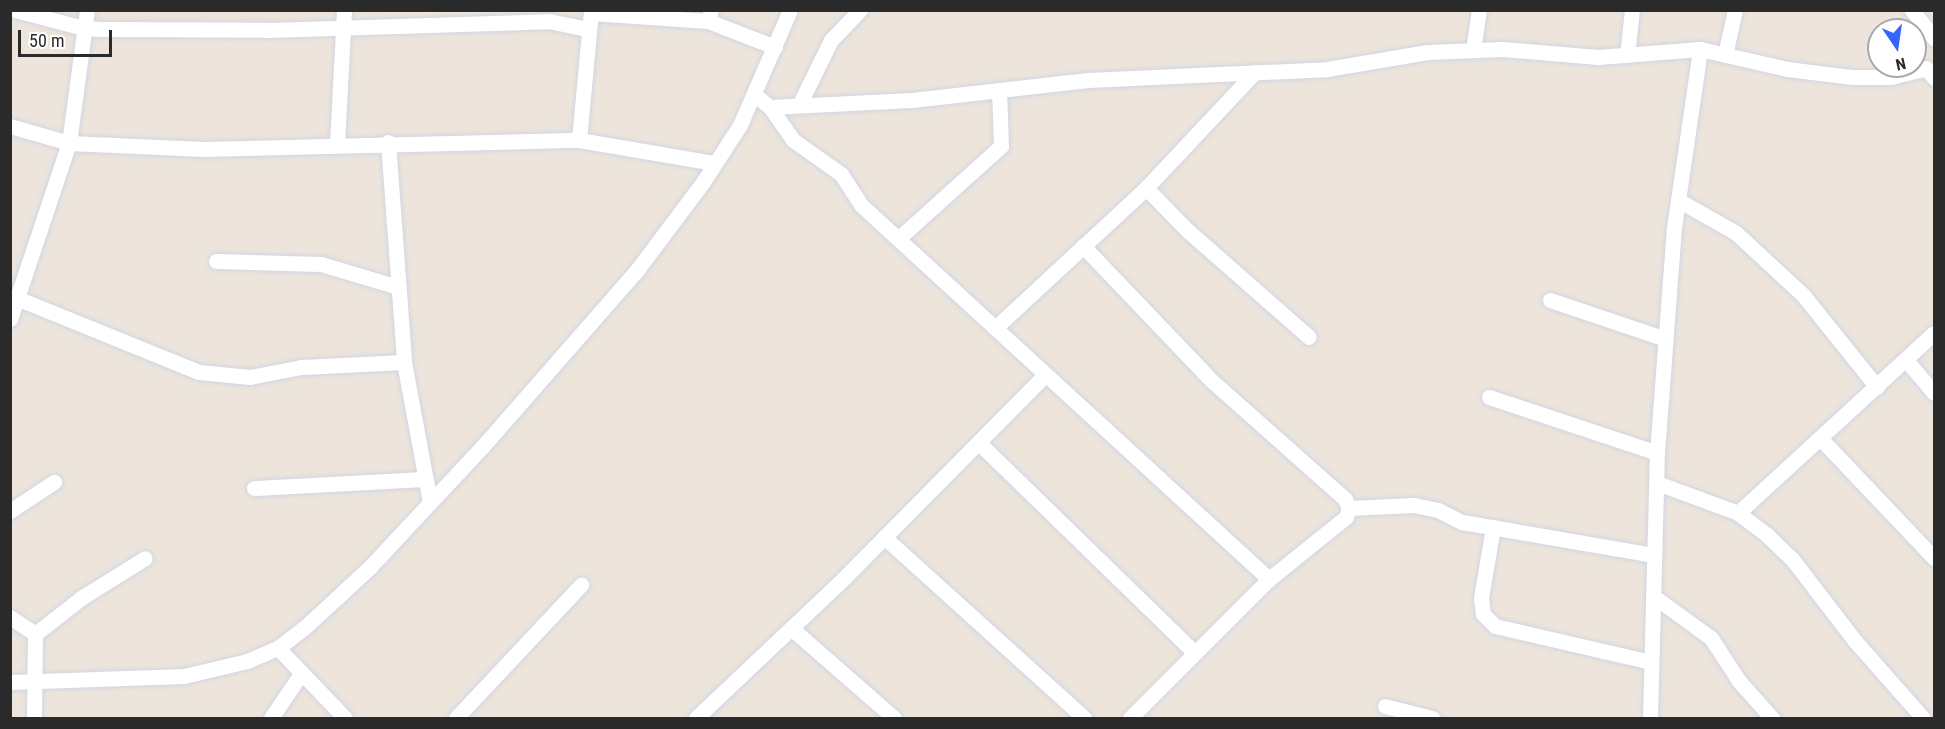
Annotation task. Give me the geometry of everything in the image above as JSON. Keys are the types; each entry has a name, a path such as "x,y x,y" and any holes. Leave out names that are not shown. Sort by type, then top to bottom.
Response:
{"street":[{"path":"15,10 84,28 343,28 549,21 587,29"},
{"path":"10,319 19,299 69,143 87,10"},
{"path":"337,144 344,10"},
{"path":"10,682 184,676 247,661 278,648 370,567 637,270 713,163 755,95 790,10"},
{"path":"800,103 831,40 860,10"},
{"path":"1473,50 1479,10"},
{"path":"1627,55 1632,10"},
{"path":"1725,54 1735,10"},
{"path":"1912,10 1935,38"},
{"path":"579,140 587,29 591,12 710,16 776,47"},
{"path":"770,107 800,103 912,100 1088,80 1327,69 1428,52 1473,50 1598,57 1700,49 1786,69 1852,77 1891,77 1932,69"},
{"path":"1650,718 1657,453 1678,200 1700,49"},
{"path":"995,328 1146,188 1255,72"},
{"path":"900,237 1001,146 999,90"},
{"path":"755,95 770,107 793,140 833,167 861,205 900,237 1045,375 1269,579"},
{"path":"10,126 69,143 204,148 387,142 579,140 713,163"},
{"path":"387,142 404,362 430,502"},
{"path":"1146,188 1186,230 1309,337"},
{"path":"1678,200 1736,233 1803,295 1877,387"},
{"path":"1083,246 1212,381 1345,499 1349,508 1346,517 1269,579 1130,718"},
{"path":"216,261 321,264 398,286"},
{"path":"19,299 199,372 250,377 300,367 404,362"},
{"path":"1550,300 1666,339"},
{"path":"1738,513 1935,333"},
{"path":"1906,360 1935,393"},
{"path":"699,718 979,443 1045,375"},
{"path":"1489,397 1657,453"},
{"path":"1820,438 1935,558"},
{"path":"979,443 1195,653"},
{"path":"254,488 426,479"},
{"path":"10,511 54,482"},
{"path":"1657,483 1738,513 1792,559 1855,641 1923,718"},
{"path":"1349,508 1414,505 1438,510 1462,522 1654,555"},
{"path":"1492,527 1481,598 1483,614 1495,626 1652,662"},
{"path":"884,537 1084,718"},
{"path":"34,718 35,634 81,598 145,558"},
{"path":"456,718 581,585"},
{"path":"1653,596 1711,638 1739,681 1772,718"},
{"path":"10,617 35,634"},
{"path":"791,628 894,718"},
{"path":"278,648 300,675 345,718"},
{"path":"271,718 300,675"},
{"path":"1385,706 1431,718"}]}
